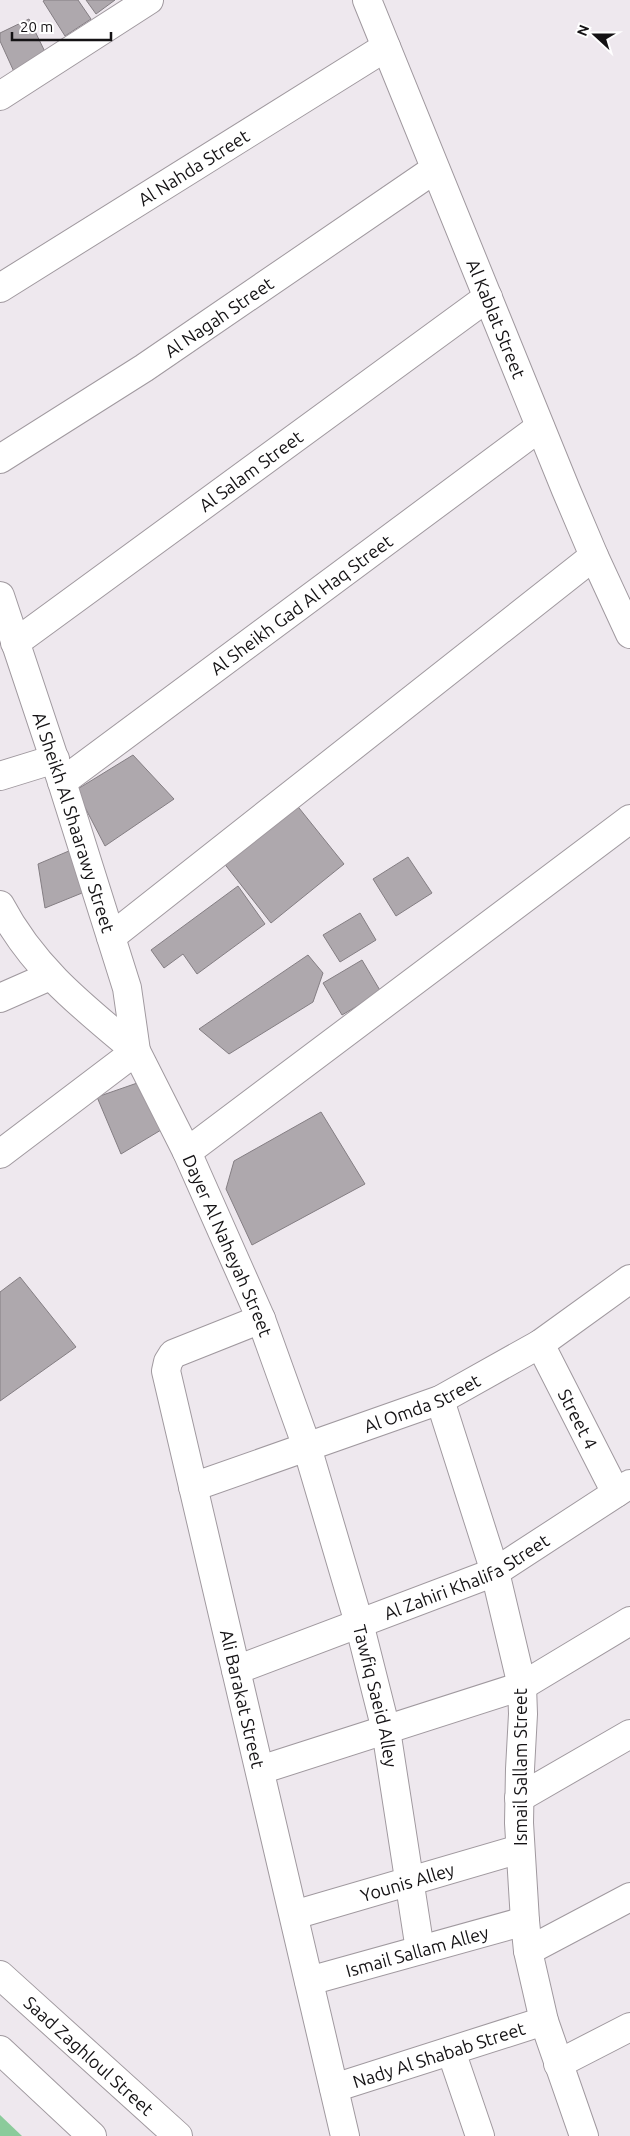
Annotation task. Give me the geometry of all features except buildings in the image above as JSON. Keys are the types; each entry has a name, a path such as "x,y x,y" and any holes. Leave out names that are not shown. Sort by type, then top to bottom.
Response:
{"street":[{"path":"0,96 149,0"},
{"name":"Al Kablat Street","path":"367,0 540,427 594,556 630,634"},
{"name":"Al Nahda Street","path":"0,288 386,47"},
{"name":"Al Nagah Street","path":"0,459 144,368 435,169"},
{"name":"Al Salam Street","path":"15,643 488,297"},
{"name":"Al Sheikh Gad Al Haq Street","path":"0,776 59,771 540,427"},
{"path":"110,936 594,556"},
{"name":"Al Sheikh Al Shaarawy Street","path":"0,596 59,771 127,988 136,1051"},
{"path":"187,1152 630,819"},
{"path":"0,905 18,935 50,976 82,1007 136,1051 0,1154"},
{"path":"0,998 50,976"},
{"name":"Dayer Al Naheyah Street","path":"136,1051 187,1152 261,1319 307,1447"},
{"name":"Al Omda Street","path":"193,1487 440,1400 540,1344 630,1279"},
{"name":"Ali Barakat Street","path":"261,1319 173,1354 168,1362 166,1371 345,2136"},
{"name":"Street 4","path":"540,1344 623,1488"},
{"name":"Ismail Sallam Street","path":"440,1400 495,1572 522,1686 523,1714 519,1798 520,1849 528,1951 544,2021 584,2136"},
{"name":"Tawfiq Saeid Alley","path":"307,1447 359,1623 386,1730 420,1950"},
{"name":"Al Zahiri Khalifa Street","path":"236,1670 495,1572 623,1488"},
{"path":"260,1770 522,1686 630,1621"},
{"path":"519,1798 630,1734"},
{"name":"Younis Alley","path":"294,1915 520,1849"},
{"path":"528,1951 630,1897"},
{"name":"Ismail Sallam Alley","path":"309,1981 525,1921"},
{"name":"Saad Zaghloul Street","path":"0,1975 178,2136"},
{"name":"Nady Al Shabab Street","path":"334,2088 544,2021"},
{"path":"558,2064 630,2027"},
{"path":"0,2050 92,2136"},
{"path":"451,2051 480,2136"}],"green space":[{"path":"0,2115 22,2136 0,2136"}]}
